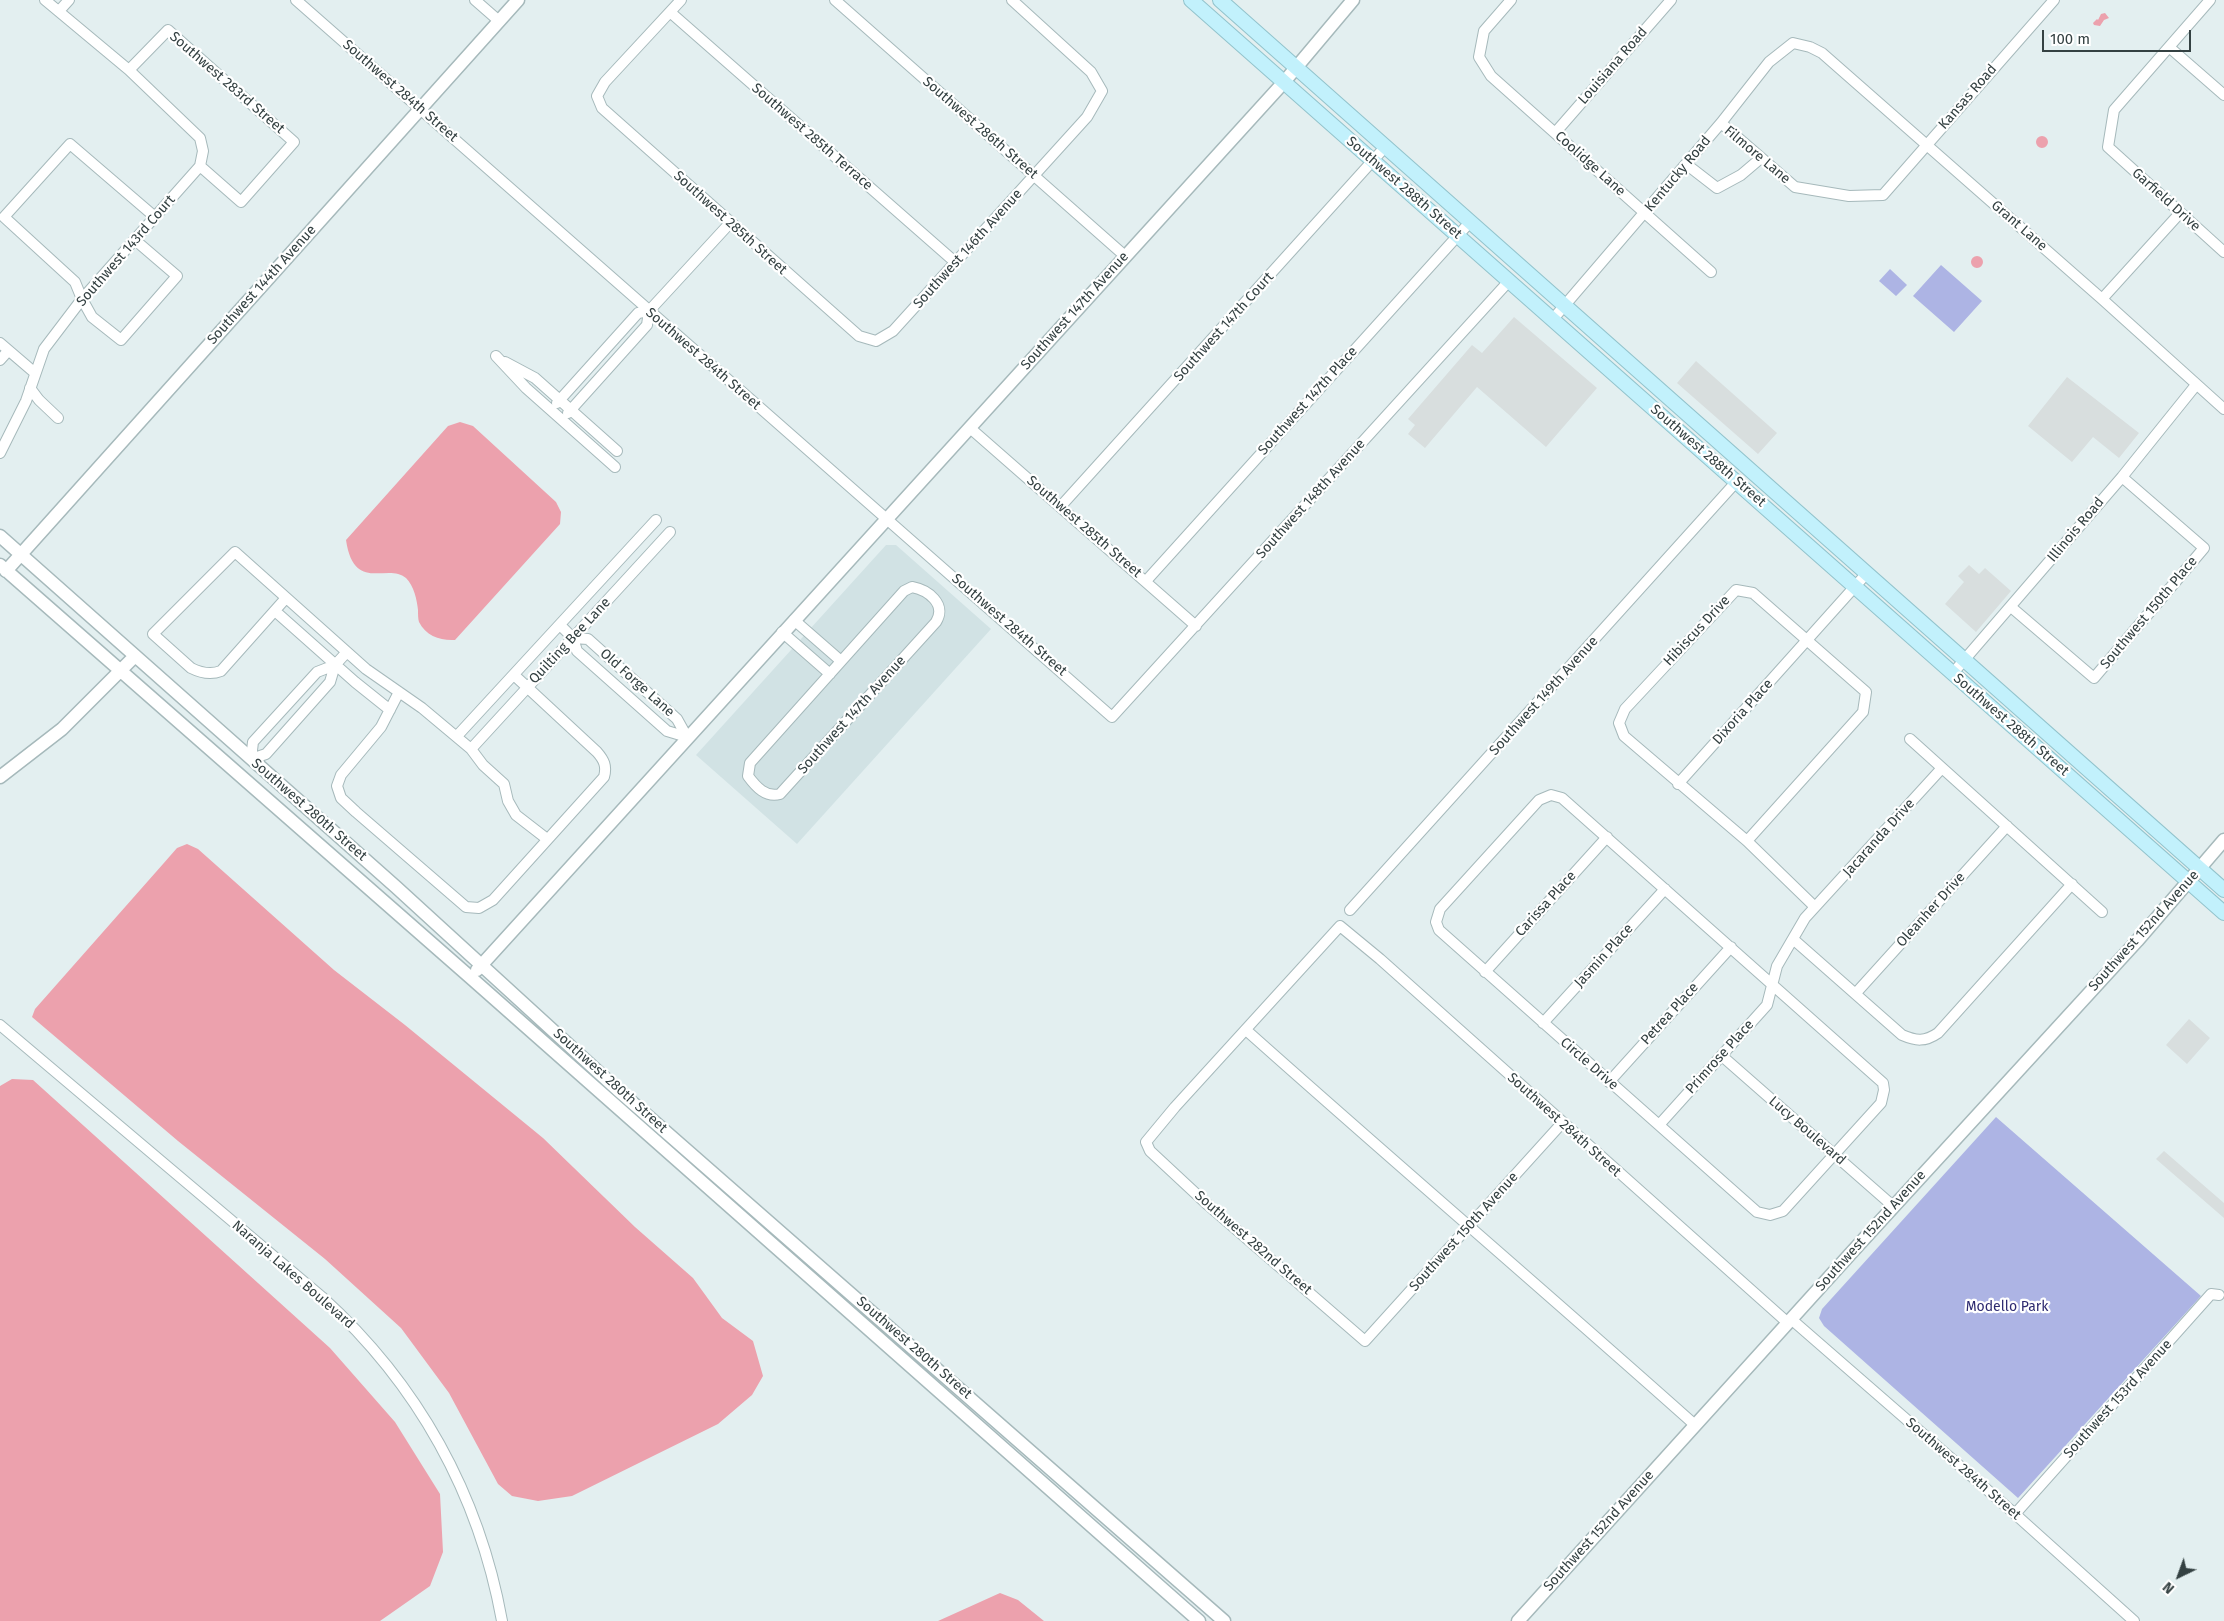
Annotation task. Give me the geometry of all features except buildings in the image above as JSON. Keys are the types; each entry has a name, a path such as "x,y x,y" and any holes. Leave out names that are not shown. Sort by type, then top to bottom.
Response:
{"main road":[{"name":"Southwest 288th Street","path":"1192,0 2224,913"},
{"name":"Southwest 288th Street","path":"1220,0 2224,890"}],"street":[{"path":"46,0 129,70 200,138 203,151 200,166"},
{"path":"59,11 69,0"},
{"name":"Southwest 284th Street","path":"296,0 1112,717"},
{"path":"475,0 499,21"},
{"name":"Southwest 144th Avenue","path":"3,568 21,555 518,0"},
{"path":"670,12 681,0"},
{"name":"Southwest 286th Street","path":"835,0 1125,256"},
{"name":"Southwest 146th Avenue","path":"859,336 876,341 893,331 1087,118 1102,91 1091,72 1012,0"},
{"name":"Southwest 147th Avenue","path":"470,977 1297,68 1353,0"},
{"name":"Coolidge Lane","path":"1511,0 1484,32 1480,57 1490,76 1556,132 1711,272"},
{"name":"Louisiana Road","path":"1556,132 1671,0"},
{"name":"Kansas Road","path":"1883,195 2054,0"},
{"path":"2210,0 2170,47 2224,95"},
{"name":"Southwest 285th Street","path":"670,12 605,82 597,96 602,108 859,336"},
{"name":"Southwest 285th Terrace","path":"670,12 955,262"},
{"name":"Southwest 283rd Street","path":"129,70 168,30 294,142 241,202 200,166"},
{"name":"Kentucky Road","path":"1553,319 1721,123 1770,62 1793,44 1810,47"},
{"name":"Grant Lane","path":"1810,47 1822,53 1927,145 2102,299 2224,410"},
{"name":"Garfield Drive","path":"2170,47 2114,110 2108,147 2224,252"},
{"name":"Filmore Lane","path":"1721,123 1796,187 1849,196 1883,195"},
{"path":"135,240 177,276 121,340 92,317 74,282 4,217 70,144 155,217"},
{"name":"Southwest 147th Court","path":"1061,506 1386,146"},
{"path":"1686,164 1716,188 1741,175 1761,158"},
{"name":"Southwest 143rd Court","path":"1,448 30,388 44,349 82,300 200,166"},
{"path":"2102,299 2180,213"},
{"name":"Southwest 147th Place","path":"1146,581 1471,221"},
{"path":"562,420 647,325 649,311 730,223"},
{"name":"Southwest 148th Avenue","path":"1112,717 1509,280"},
{"path":"551,409 638,313 649,311"},
{"path":"0,344 35,374"},
{"path":"0,360 8,351"},
{"path":"615,467 526,388 496,356 535,378 617,451"},
{"name":"Illinois Road","path":"1953,673 2122,477 2196,385"},
{"path":"30,388 58,418"},
{"name":"Southwest 285th Street","path":"970,428 1196,626"},
{"name":"Southwest 150th Place","path":"2011,607 2094,678 2204,548 2122,477"},
{"name":"Southwest 149th Avenue","path":"1350,910 1737,481"},
{"name":"Quilting Bee Lane","path":"458,736 656,520"},
{"name":"Quilting Bee Lane","path":"471,749 670,532"},
{"name":"Southwest 280th Street","path":"0,536 411,900 618,1090 1224,1621"},
{"path":"286,598 221,671 215,673 198,672 191,668 153,634 235,552 366,668 458,736 483,765 504,784 508,801 516,815 547,840"},
{"name":"Southwest 280th Street","path":"3,568 400,915 1199,1621"},
{"name":"Dixoria Place","path":"1678,784 1867,573"},
{"name":"Southwest 147th Avenue","path":"912,588 922,589 937,602 940,610 936,622 780,794 764,793 748,776 750,763 830,674 904,591 912,588"},
{"name":"Hibiscus Drive","path":"1747,841 1863,712 1866,692 1753,593 1736,590 1625,708 1619,723 1624,736 1747,841 1815,907"},
{"path":"275,611 335,665 390,710"},
{"path":"794,620 840,662"},
{"name":"Old Forge Lane","path":"560,625 573,638 577,651 667,731 687,738"},
{"path":"782,632 830,674"},
{"name":"Old Forge Lane","path":"573,638 588,639 677,719 687,738"},
{"path":"237,772 251,759 266,754 330,682 335,665 347,652"},
{"path":"0,777 54,736 135,656"},
{"path":"251,759 253,742 316,672 335,665"},
{"path":"399,692 381,727 341,775 337,786 342,798 356,812 466,907 479,908 493,900 604,777 607,768 597,752 514,674"},
{"path":"1910,739 2102,912"},
{"name":"Jacaranda Drive","path":"1815,907 1942,768"},
{"name":"Circle Drive","path":"1551,795 1562,798 1607,837 1883,1083 1884,1090 1881,1102 1782,1211 1770,1215 1757,1212 1439,930 1437,917 1447,902 1545,796 1551,795"},
{"name":"Oleanher Drive","path":"1856,993 2007,826"},
{"name":"Carissa Place","path":"1485,972 1607,837"},
{"name":"Southwest 152nd Avenue","path":"1518,1621 2189,882 2224,840"},
{"path":"1793,939 1902,1035 1912,1040 1930,1038 1938,1033 2072,884"},
{"name":"Jasmin Place","path":"1543,1023 1664,889"},
{"path":"400,915 411,900"},
{"path":"1772,984 1777,966 1805,918 1815,907"},
{"name":"Southwest 284th Street","path":"1246,1030 1340,926 1789,1321 2015,1514 2134,1621"},
{"name":"Petrea Place","path":"1609,1082 1731,947"},
{"name":"Primrose Place","path":"1659,1125 1767,1004 1772,984"},
{"name":"Naranja Lakes Boulevard","path":"0,1026 322,1297 354,1327 386,1363 428,1421 464,1490 486,1553 502,1621"},
{"path":"1246,1030 1416,1182 1469,1225 1695,1425"},
{"name":"Southwest 282nd Street","path":"1246,1030 1175,1107 1146,1142 1150,1151 1208,1205 1365,1341"},
{"name":"Lucy Boulevard","path":"1722,1056 1893,1206"},
{"name":"Southwest 150th Avenue","path":"1365,1341 1562,1122"},
{"path":"776,1247 786,1236"},
{"name":"Southwest 153rd Avenue","path":"2015,1514 2211,1294 2222,1294"},
{"path":"847,1309 856,1297"},
{"path":"933,1385 942,1373"},
{"path":"1030,1470 1039,1458"},
{"path":"1152,1579 1162,1567"}],"shaded area":[{"path":"2105,13 2109,18 2104,20 2100,26 2094,25 2093,23 2098,20 2101,14"},
{"path":"2042,136 2048,142 2042,148 2036,142"},
{"path":"1977,256 1983,262 1977,268 1971,262"},
{"path":"1514,317 1597,388 1546,447 1477,387 1425,448 1408,434 1415,425 1408,419 1472,345 1482,353"},
{"path":"1696,361 1777,433 1758,454 1677,383"},
{"path":"2067,377 2139,433 2119,458 2093,437 2072,462 2028,426"},
{"path":"460,422 473,426 556,502 561,512 560,524 455,640 450,640 434,637 422,627 419,621 415,593 406,578 399,574 364,572 356,566 350,556 346,540 448,426"},
{"path":"886,545 896,545 991,629 797,844 696,755"},
{"path":"1969,565 1979,574 1985,568 2011,591 1976,632 1945,604 1964,582 1958,576"},
{"path":"187,844 198,849 334,970 405,1025 543,1138 635,1227 693,1278 722,1318 753,1341 763,1376 752,1395 718,1424 572,1496 538,1501 512,1496 498,1484 449,1393 401,1328 325,1259 178,1141 32,1017 35,1009 177,848"},
{"path":"2189,1019 2210,1038 2187,1064 2166,1045"},
{"path":"12,1079 33,1080 330,1348 395,1422 440,1494 443,1552 430,1586 380,1621 0,1621 0,1086"},
{"path":"2164,1151 2224,1203 2224,1218 2156,1159"},
{"path":"1000,1593 1018,1600 1044,1621 938,1621"}],"green space":[{"path":"1941,265 1982,301 1954,332 1913,296"},
{"path":"1890,269 1907,285 1896,296 1879,281"},
{"name":"Modello Park","path":"1996,1117 2201,1296 2018,1498 1824,1326 1819,1318 1822,1309"}]}
